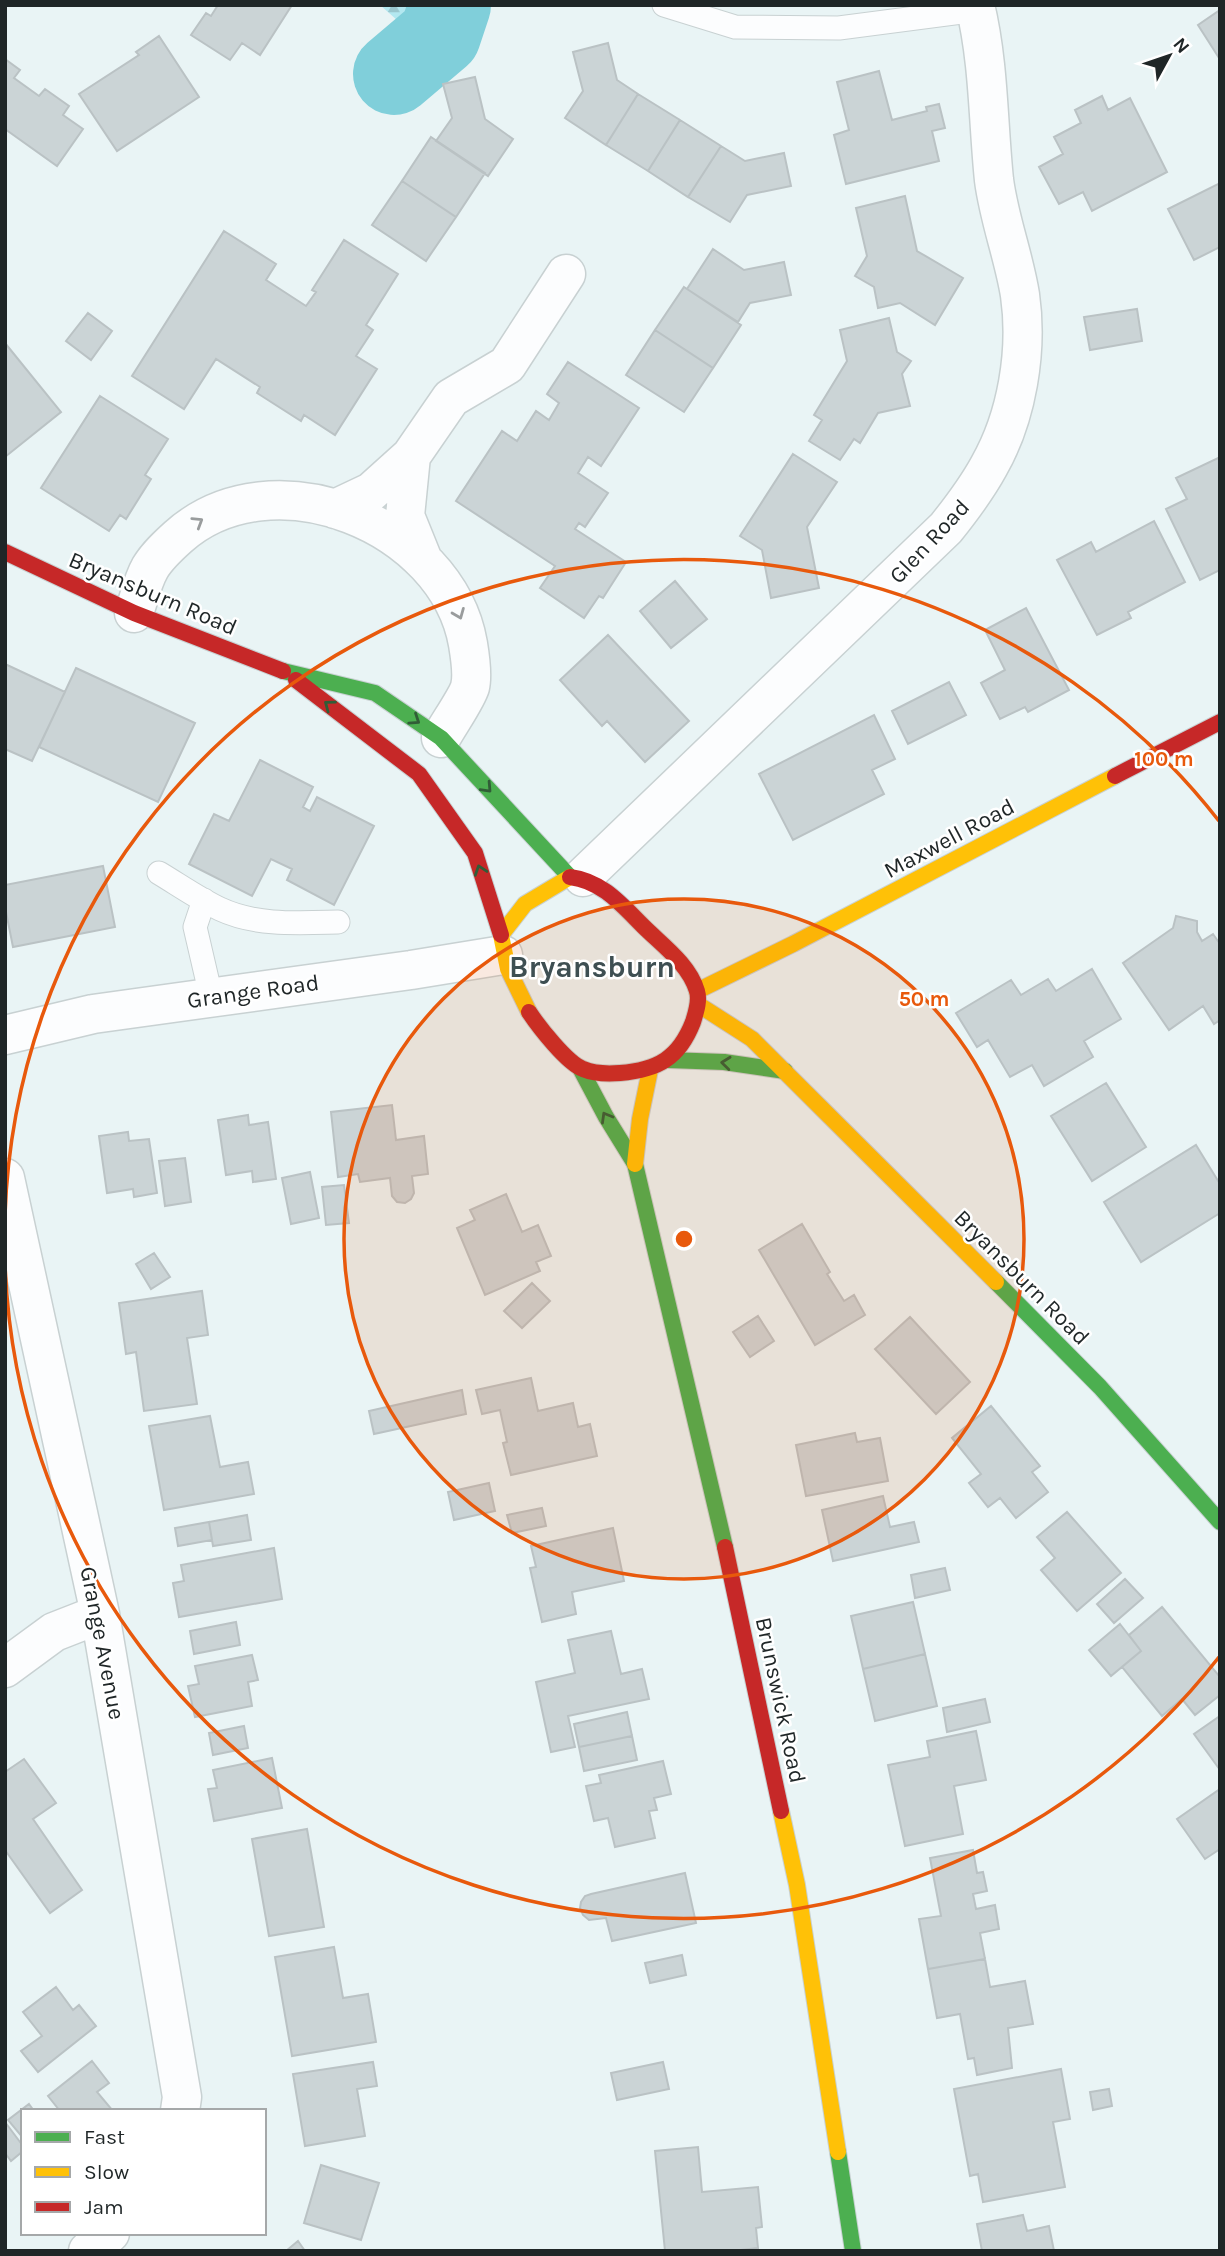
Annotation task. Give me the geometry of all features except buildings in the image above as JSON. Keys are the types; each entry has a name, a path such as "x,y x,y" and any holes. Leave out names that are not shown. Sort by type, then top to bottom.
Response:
{"main road":[{"name":"Bryansburn Road","path":"5,552 134,613 284,671 375,693 441,738 577,877"},
{"name":"Bryansburn Road","path":"284,671 419,774 475,853 502,945"},
{"name":"Maxwell Road","path":"698,998 793,944 1220,722"},
{"path":"577,877 607,891 685,969 698,998 687,1036 668,1060 650,1070 611,1074 580,1068 549,1039 521,1002 502,945 524,904 577,877"},
{"name":"Bryansburn Road","path":"698,998 751,1039 785,1071 1100,1387 1220,1522"},
{"path":"668,1060 724,1062 785,1071"},
{"name":"Brunswick Road","path":"580,1068 635,1164 715,1499 797,1885 853,2251"},
{"name":"Brunswick Road","path":"635,1164 640,1119 650,1070"}],"street":[{"name":"Glen Road","path":"577,877 946,528 970,497 990,464 1006,428 1017,385 1022,341 1020,295 995,182 988,81 976,7"},
{"path":"335,509 371,492 411,456 452,398 507,365 566,274"},
{"path":"411,456 405,516 422,558"},
{"path":"134,613 150,569 158,558 187,529 210,515 258,501 284,500 335,509 380,528 402,541 440,578 454,602 465,627 470,657 470,686 441,738"},
{"name":"Grange Road","path":"5,1035 93,1014 411,971 502,945"},
{"name":"Grange Avenue","path":"5,1178 100,1614 182,2097 180,2109"},
{"path":"5,1668 54,1632 100,1614"},
{"path":"88,2251 108,2235"}],"lane":[{"path":"664,5 735,27 839,28 976,7"},
{"path":"159,873 221,910 254,919 286,923 338,922"},
{"path":"204,900 195,927 211,996"}],"green space":[{"path":"380,5 433,5 406,28"}],"waterway":[{"path":"394,74 440,35 450,5"}],"traffic: fast":[{"path":"283,671 375,693 441,738 570,877"},
{"path":"668,1060 724,1062 785,1071"},
{"path":"580,1068 635,1164 725,1547"},
{"path":"996,1282 1100,1387 1220,1522"},
{"path":"838,2152 853,2251"}],"traffic: slow":[{"path":"697,991 793,944 1115,776"},
{"path":"529,1012 508,969 501,935 525,904 570,877"},
{"path":"699,1005 752,1039 996,1282"},
{"path":"635,1164 640,1119 650,1070"},
{"path":"781,1811 797,1885 838,2152"}],"traffic: jam":[{"path":"5,552 134,613 283,671"},
{"path":"296,680 419,774 475,853 501,935"},
{"path":"1115,776 1220,722"},
{"path":"529,1012 569,1060 583,1069 606,1073 645,1069 666,1060 681,1045 694,1018 698,995 693,981 681,964 619,902 592,883 570,877"},
{"path":"725,1547 781,1811"}],"district":[{"name":"Bryansburn","path":"592,967"}]}
